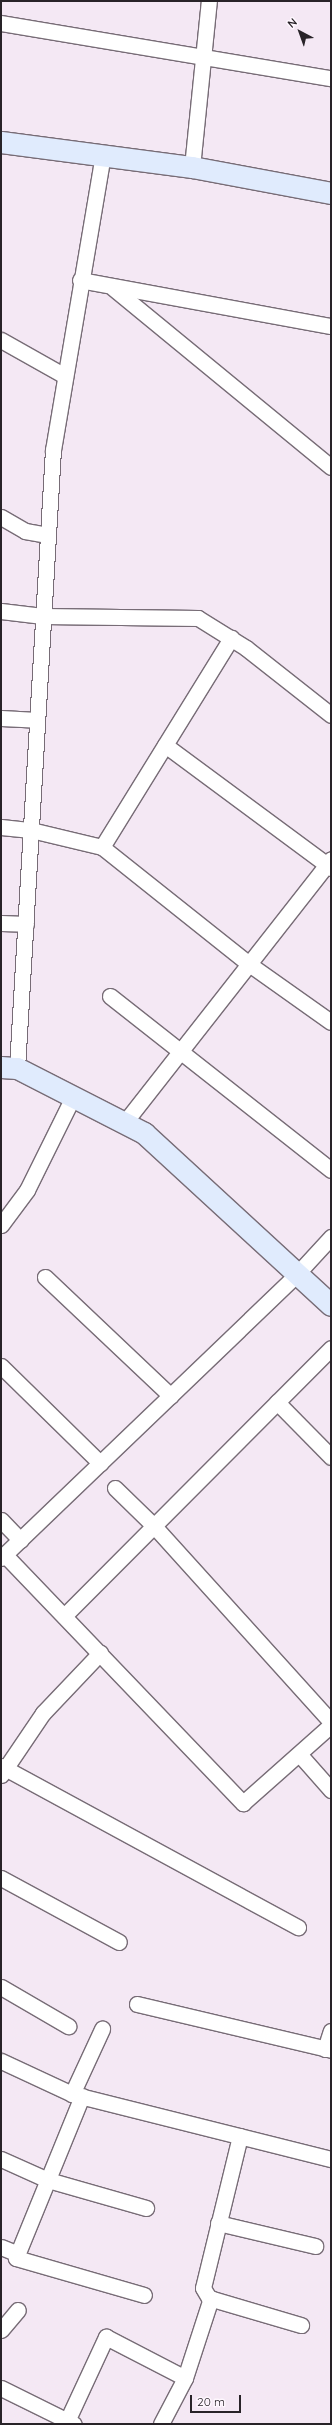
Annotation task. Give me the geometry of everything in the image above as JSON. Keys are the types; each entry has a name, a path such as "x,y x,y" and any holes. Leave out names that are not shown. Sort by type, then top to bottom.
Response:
{"main road":[{"path":"1,142 103,154 192,168 331,193"},
{"path":"9,1067 74,1095 144,1133 296,1275 331,1305"}],"street":[{"path":"192,168 201,57 209,1"},
{"path":"1,23 331,78"},
{"path":"9,1067 26,924 53,450 80,280 103,154"},
{"path":"80,280 113,288 331,326"},
{"path":"113,288 331,467"},
{"path":"1,340 65,376"},
{"path":"1,517 25,531 48,535"},
{"path":"1,611 43,616 198,618 231,638 331,715"},
{"path":"102,847 231,638"},
{"path":"1,718 37,720"},
{"path":"125,1122 249,964 330,864 165,745"},
{"path":"1,827 31,830 102,847 249,964 331,1022"},
{"path":"1,923 26,924"},
{"path":"110,996 331,1170"},
{"path":"1,1225 27,1190 74,1095"},
{"path":"115,1488 154,1526 331,1724 300,1755 243,1803 64,1616 3,1557 296,1275 331,1237"},
{"path":"45,1277 171,1396"},
{"path":"64,1616 331,1348"},
{"path":"1,1366 100,1463"},
{"path":"277,1402 331,1457"},
{"path":"1,1520 20,1540"},
{"path":"100,1653 43,1713 2,1770 298,1927"},
{"path":"300,1755 331,1790"},
{"path":"1,1878 119,1942"},
{"path":"1,1987 68,2026"},
{"path":"137,2004 328,2050 331,2031"},
{"path":"102,2029 77,2095 48,2180 16,2258 144,2294"},
{"path":"1,2061 77,2095 331,2159"},
{"path":"240,2136 203,2288 210,2298 301,2324"},
{"path":"1,2159 48,2180 146,2208"},
{"path":"218,2223 316,2246"},
{"path":"1,2247 18,2254"},
{"path":"161,2424 185,2378 210,2298"},
{"path":"1,2330 18,2310"},
{"path":"1,2388 71,2422 106,2338 185,2378"}]}
